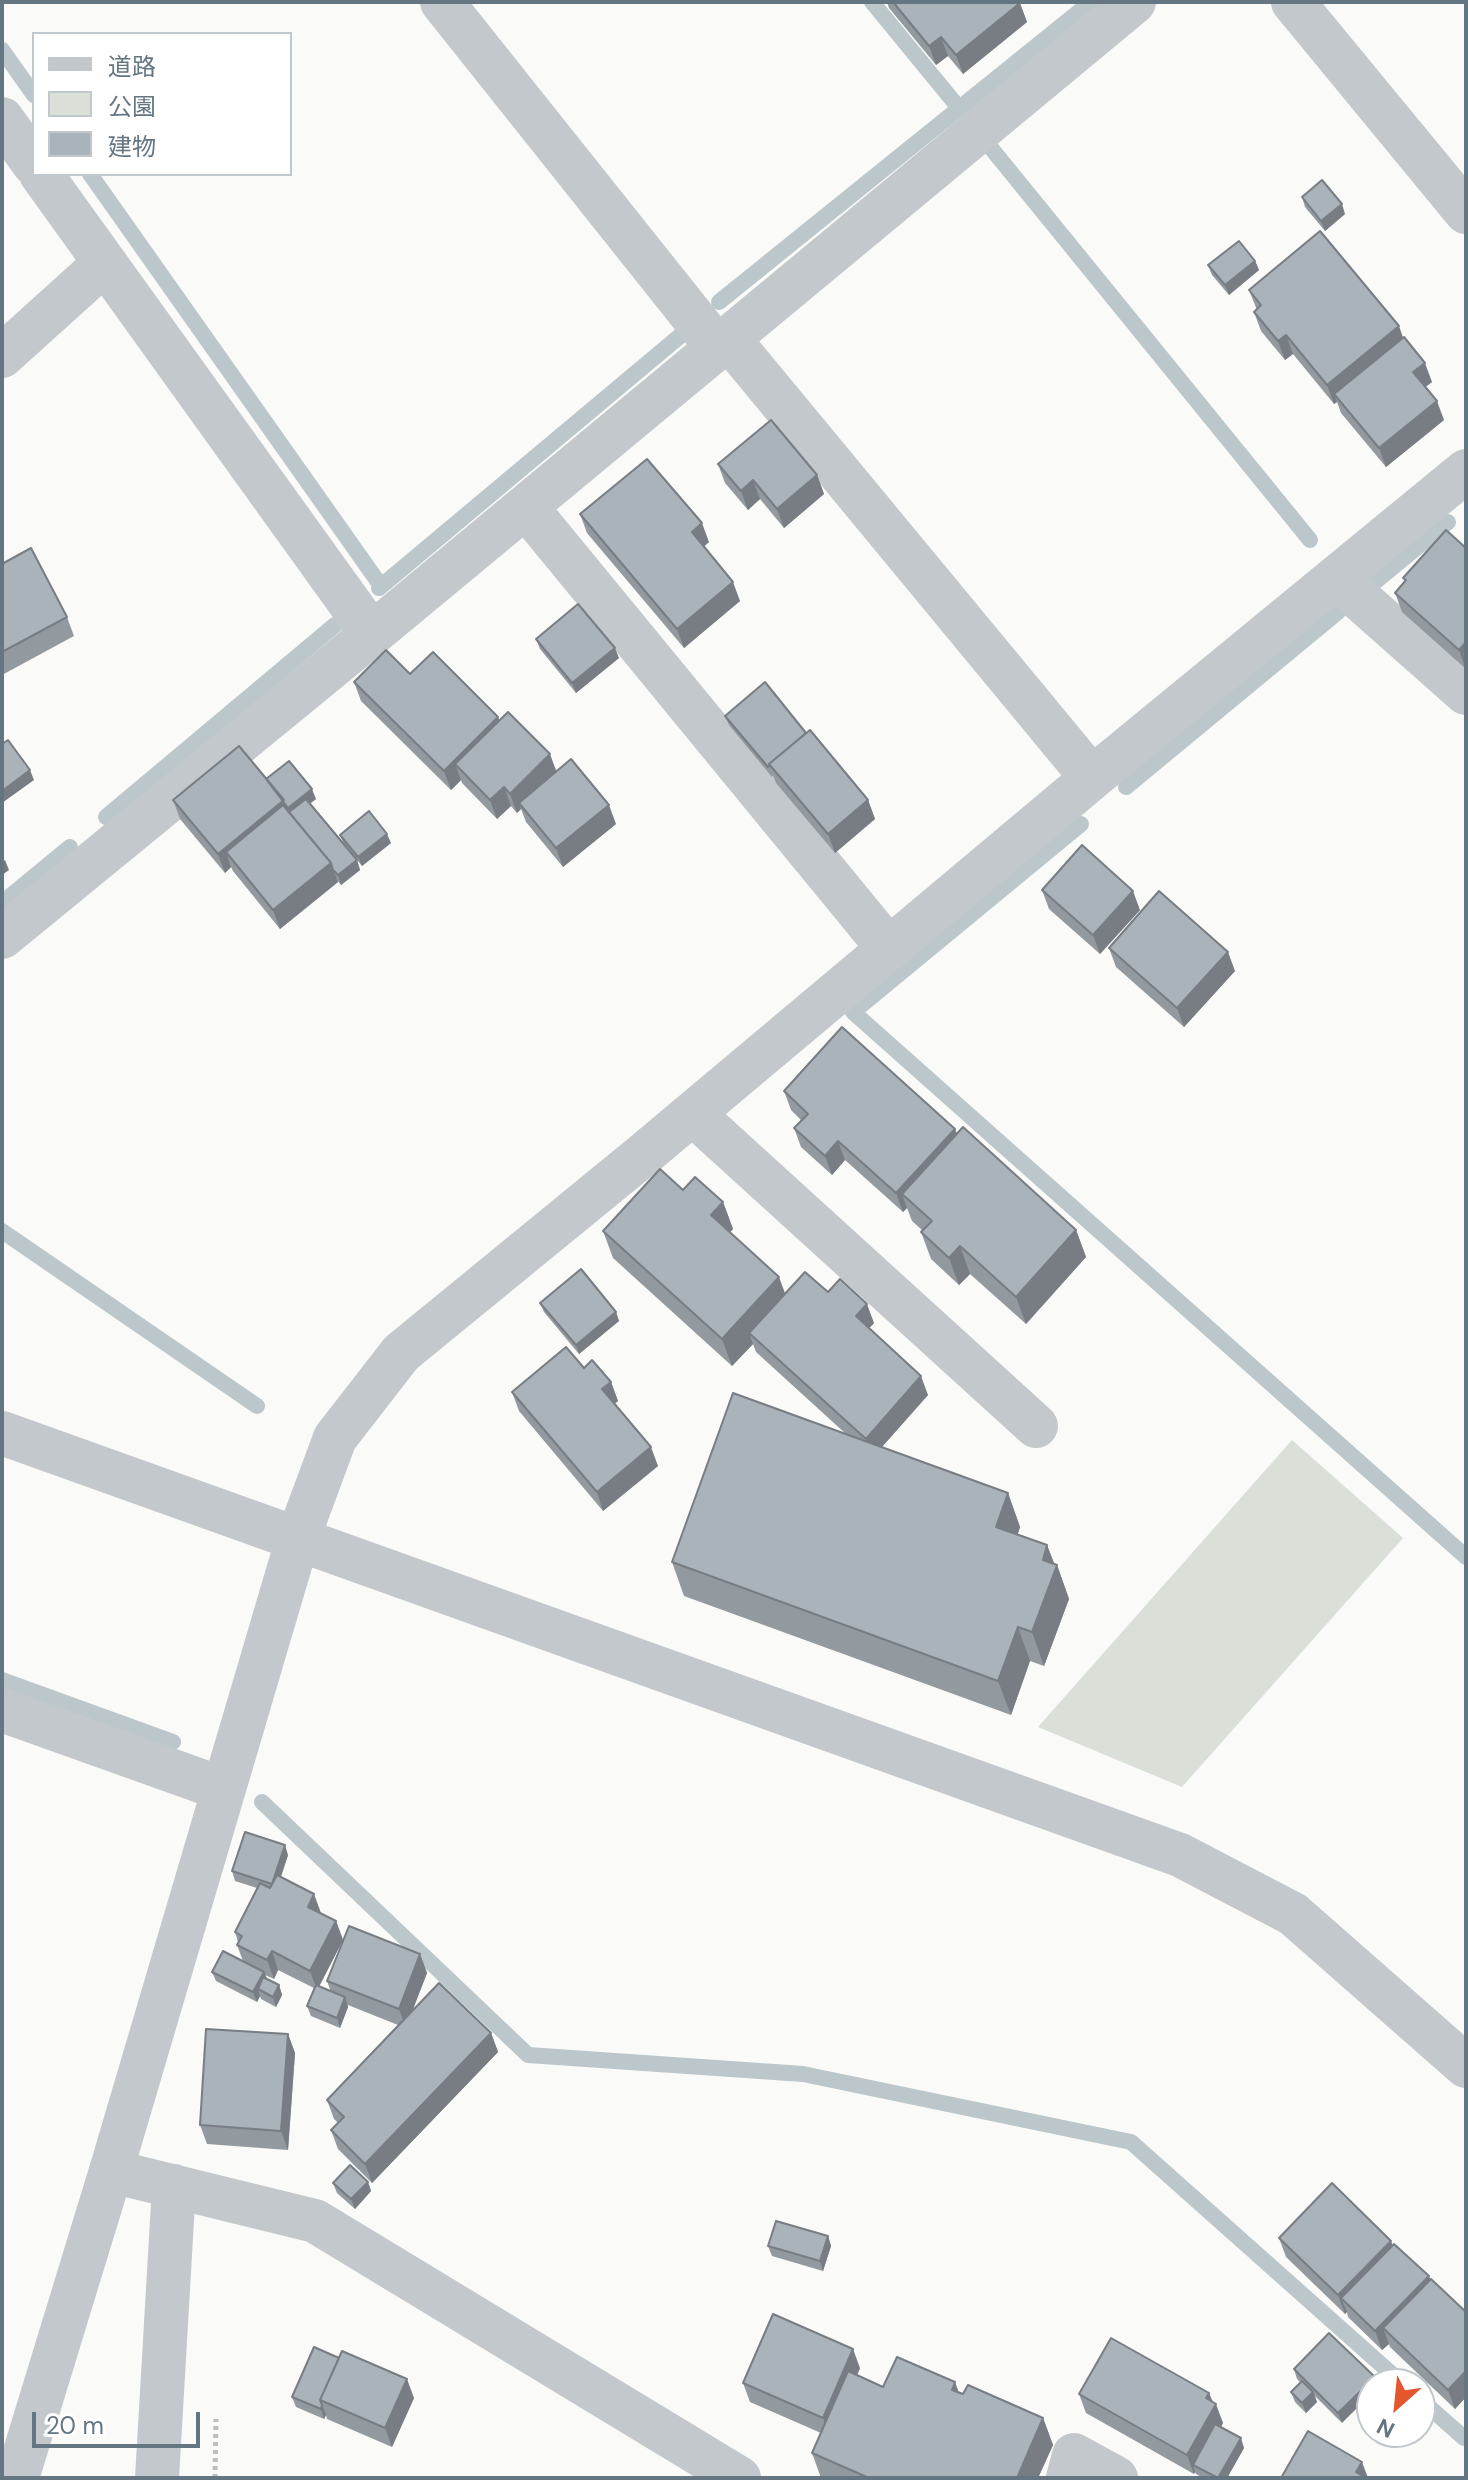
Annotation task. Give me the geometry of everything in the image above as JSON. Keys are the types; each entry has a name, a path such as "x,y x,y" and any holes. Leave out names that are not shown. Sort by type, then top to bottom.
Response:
{"street":[{"path":"442,2 722,343 1092,778"},
{"path":"2,937 1134,2"},
{"path":"1293,2 1466,212"},
{"path":"2,119 32,161"},
{"path":"42,176 372,634"},
{"path":"2,356 105,263"},
{"path":"17,2478 298,1538 335,1438 401,1353 693,1114 1092,778 1466,472"},
{"path":"526,507 889,949"},
{"path":"1336,578 1466,693"},
{"path":"693,1114 1036,1426"},
{"path":"2,1433 1180,1855 1293,1914 1466,2066"},
{"path":"2,1710 223,1789"},
{"path":"111,2171 315,2221 739,2478"},
{"path":"157,2478 174,2186"},
{"path":"1068,2478 1074,2455 1116,2478"}],"green space":[{"path":"1292,1440 1403,1538 1182,1787 1038,1727"}],"building":[{"path":"893,2 1020,3 956,55 941,37 929,46"},
{"path":"1322,180 1342,204 1321,221 1302,197"},
{"path":"1320,231 1399,326 1327,385 1286,335 1278,341 1254,312 1261,305 1249,290"},
{"path":"1239,241 1255,261 1225,285 1208,265"},
{"path":"1404,337 1425,363 1413,372 1437,401 1379,448 1334,394"},
{"path":"771,420 817,475 777,509 753,480 741,491 718,464"},
{"path":"647,459 702,523 692,532 733,582 677,629 580,514"},
{"path":"1446,530 1466,548 1466,642 1459,650 1395,593 1406,580 1403,578"},
{"path":"31,548 67,617 2,652 2,564"},
{"path":"578,604 615,648 572,683 536,639"},
{"path":"386,650 410,674 433,652 498,717 444,771 354,682"},
{"path":"765,682 806,733 768,767 725,716"},
{"path":"508,712 550,754 510,794 504,787 490,800 455,764"},
{"path":"810,730 868,800 828,834 769,764"},
{"path":"8,740 30,770 2,791 2,744"},
{"path":"239,746 284,800 218,854 173,800"},
{"path":"571,759 609,805 556,848 519,803"},
{"path":"289,761 312,789 288,808 266,779"},
{"path":"306,799 357,860 338,875 289,812"},
{"path":"283,805 331,863 273,910 226,852"},
{"path":"369,811 387,834 358,857 340,835"},
{"path":"1082,845 1133,891 1093,935 1042,890"},
{"path":"1159,891 1228,952 1177,1008 1109,948"},
{"path":"842,1027 955,1129 896,1193 838,1141 825,1156 794,1128 808,1114 784,1091"},
{"path":"963,1127 1076,1230 1016,1297 960,1246 949,1258 921,1232 932,1221 902,1194"},
{"path":"660,1169 683,1190 695,1177 723,1202 711,1215 779,1277 722,1339 603,1231"},
{"path":"581,1269 616,1312 576,1345 540,1303"},
{"path":"805,1272 828,1292 840,1279 867,1304 856,1316 921,1376 866,1439 749,1333"},
{"path":"566,1347 584,1368 592,1360 611,1382 602,1389 651,1447 597,1492 512,1392"},
{"path":"733,1393 1008,1493 996,1527 1047,1545 1043,1560 1057,1565 1032,1632 1018,1627 998,1681 672,1562"},
{"path":"245,1832 285,1845 272,1884 232,1871"},
{"path":"277,1875 314,1894 308,1907 336,1921 310,1971 272,1951 267,1960 237,1945 242,1936 235,1932 260,1883 270,1888"},
{"path":"349,1926 420,1954 399,2009 327,1981"},
{"path":"223,1951 264,1972 253,1992 212,1972"},
{"path":"263,1977 279,1985 273,1997 258,1989"},
{"path":"439,1983 491,2033 365,2164 331,2130 344,2117 327,2100"},
{"path":"316,1985 345,1997 337,2018 307,2006"},
{"path":"206,2029 288,2034 281,2131 200,2125"},
{"path":"350,2165 368,2182 351,2199 333,2183"},
{"path":"1332,2183 1391,2241 1338,2295 1279,2238"},
{"path":"776,2221 828,2236 820,2261 768,2246"},
{"path":"1394,2244 1429,2276 1375,2331 1341,2298"},
{"path":"1431,2279 1466,2312 1466,2371 1448,2390 1436,2379 1436,2368 1425,2368 1383,2328"},
{"path":"773,2314 853,2349 823,2418 743,2383"},
{"path":"1329,2333 1366,2368 1356,2368 1356,2395 1338,2413 1294,2369"},
{"path":"1111,2338 1209,2393 1206,2398 1216,2404 1187,2455 1079,2394"},
{"path":"314,2347 339,2358 320,2400 321,2409 292,2397"},
{"path":"342,2351 407,2379 385,2428 320,2400"},
{"path":"897,2357 955,2382 952,2390 963,2394 968,2385 1043,2418 1017,2478 869,2478 812,2453 848,2371 883,2387"},
{"path":"1302,2381 1313,2392 1302,2403 1291,2392"},
{"path":"1215,2424 1241,2438 1218,2478 1193,2465"},
{"path":"1308,2431 1362,2462 1356,2472 1366,2478 1281,2478"}],"waterway":[{"path":"872,2 959,108"},
{"path":"719,302 1091,2"},
{"path":"2,50 32,92"},
{"path":"991,148 1310,540"},
{"path":"91,176 381,586"},
{"path":"379,588 680,336"},
{"path":"1376,581 1448,522"},
{"path":"1126,787 1339,611"},
{"path":"106,817 335,625"},
{"path":"1081,824 853,1012 1466,1557"},
{"path":"2,903 70,847"},
{"path":"2,1231 257,1406"},
{"path":"2,1680 173,1742"},
{"path":"262,1802 528,2055 803,2074 1131,2142 1385,2368"},
{"path":"1436,2413 1464,2438"}]}
